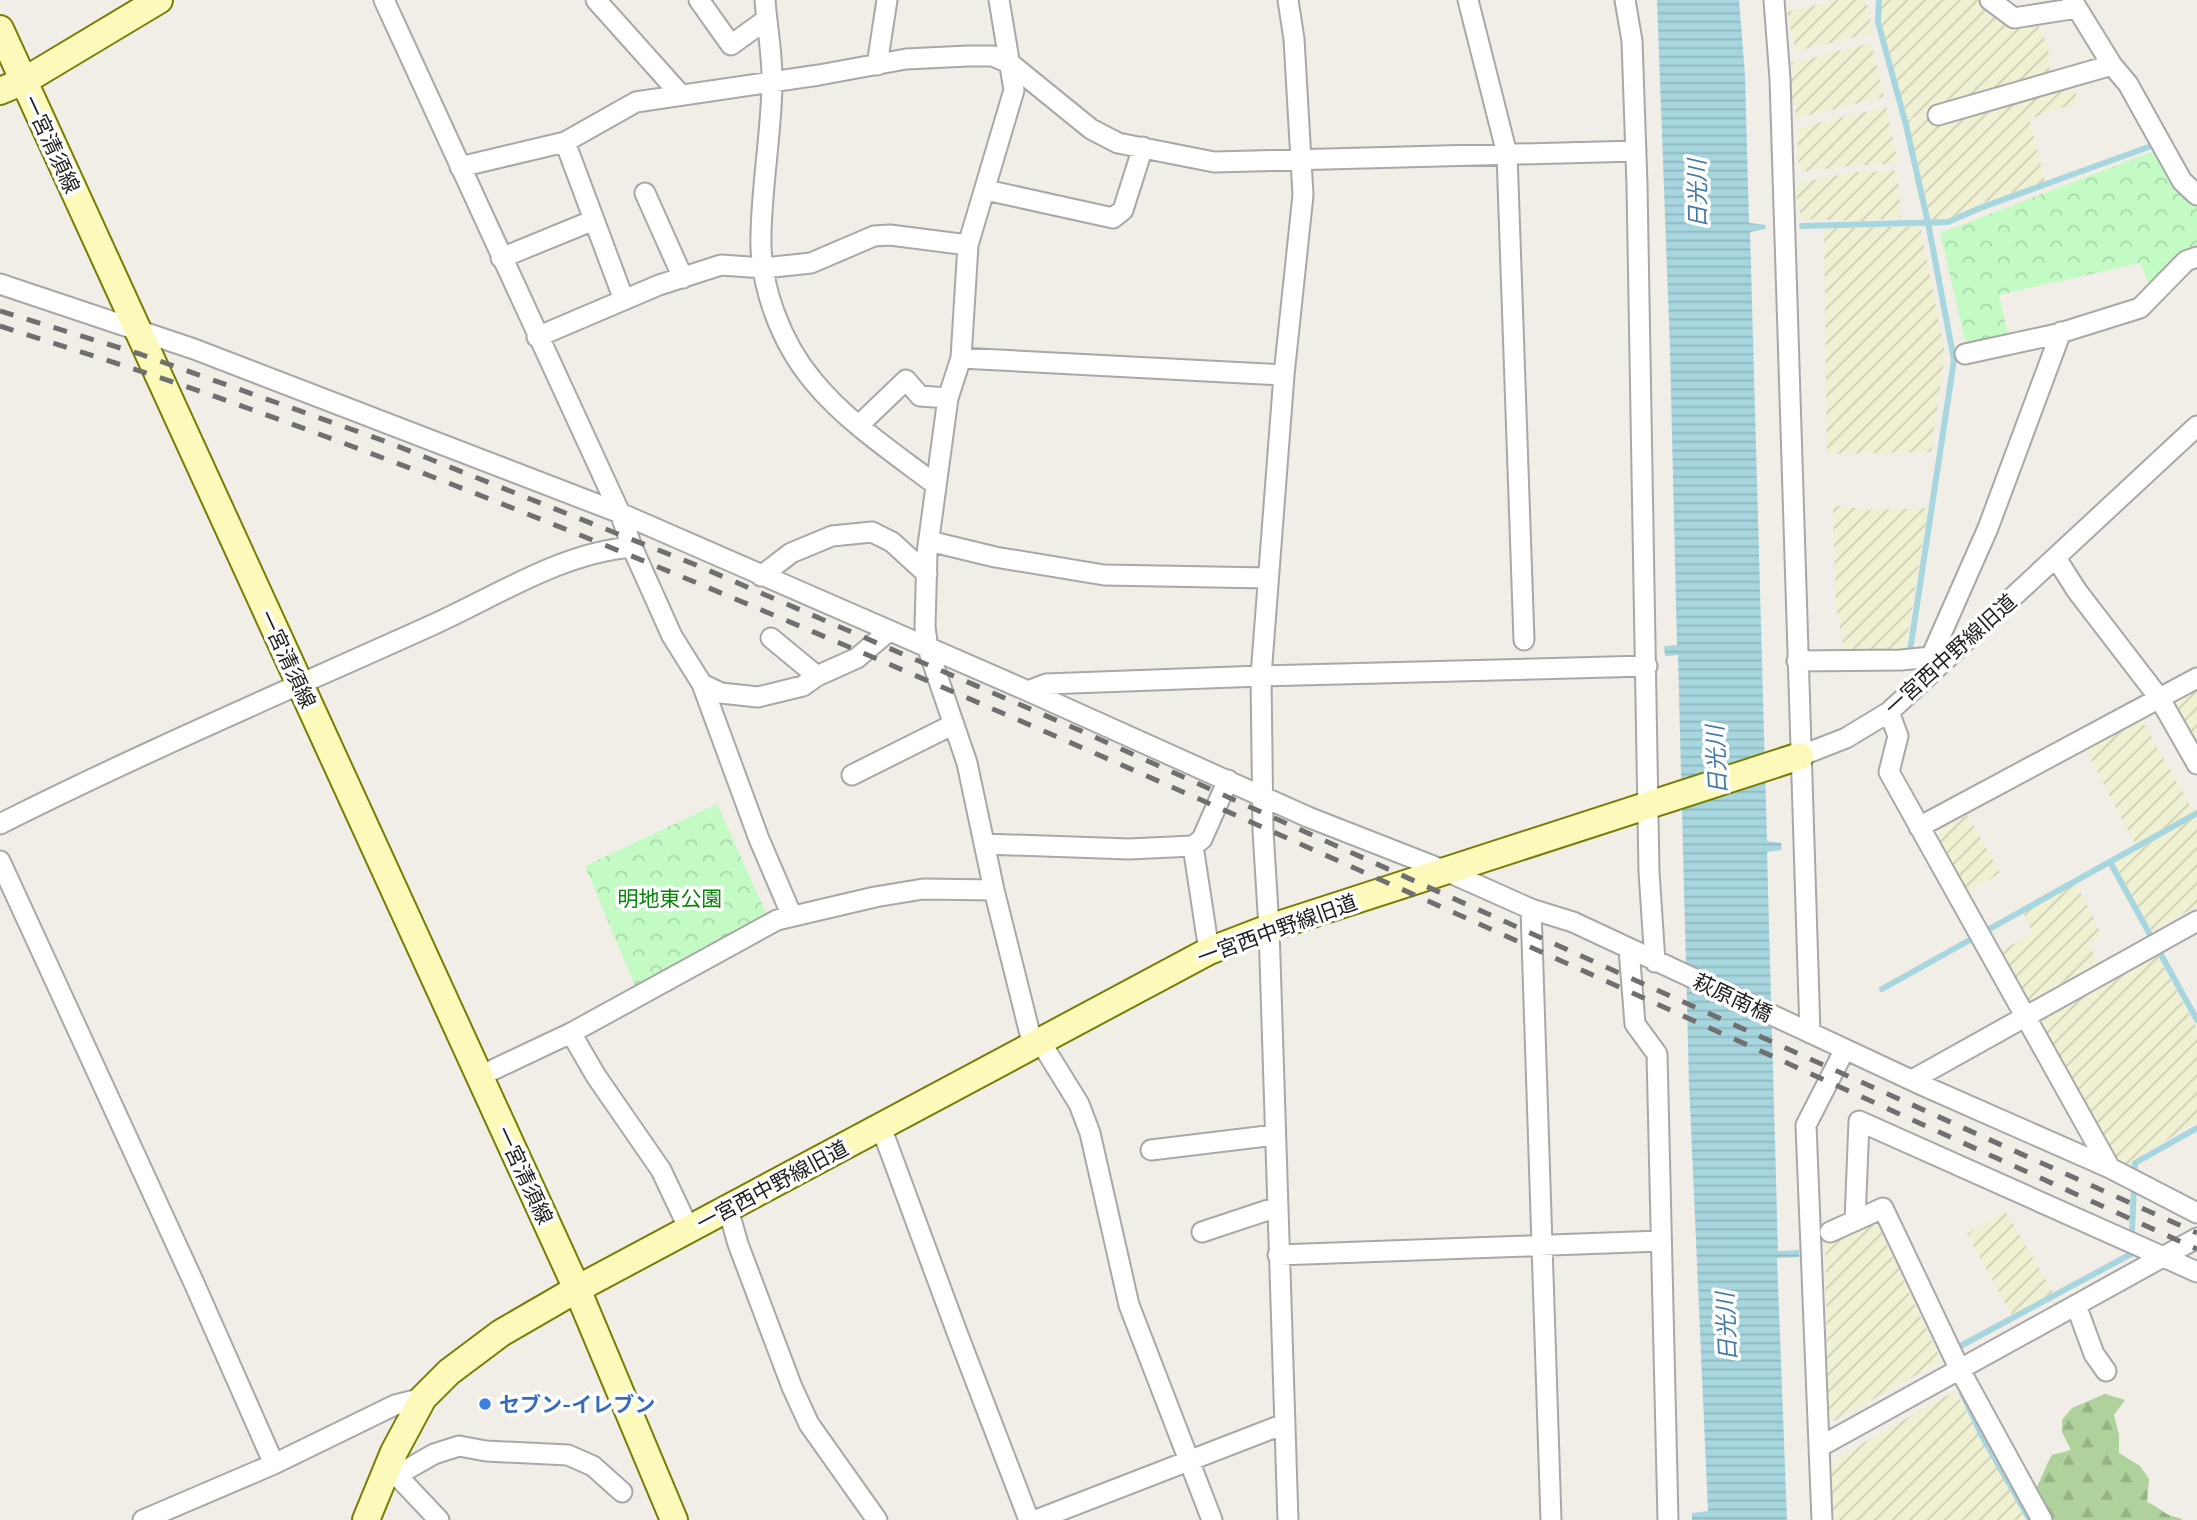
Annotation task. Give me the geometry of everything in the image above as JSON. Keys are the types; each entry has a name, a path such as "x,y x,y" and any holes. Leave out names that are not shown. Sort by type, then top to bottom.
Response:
{"street":[{"path":"12,86 159,0"},
{"path":"384,0 620,513 632,547 672,636 702,684 759,839 792,916"},
{"path":"596,0 681,95"},
{"path":"699,0 731,45 766,10"},
{"path":"877,65 887,0"},
{"path":"999,0 1014,90 968,245 961,358 948,398 929,541 925,627 928,649 967,763 993,890 1037,1043 1083,1113 1090,1133 1129,1305 1212,1520"},
{"path":"1287,0 1294,39 1303,195 1284,375 1261,676 1288,1520"},
{"path":"1468,0 1507,154 1524,640"},
{"path":"1625,0 1632,41 1636,151 1649,872 1656,962"},
{"path":"1774,0 1780,79 1810,1033"},
{"path":"1990,0 2014,18 2074,4 2112,65 2128,84 2182,181 2197,195"},
{"path":"766,10 772,82 761,236 764,268 774,310 788,344 813,381 859,425 936,485"},
{"name":"一宮清須線","path":"0,29 12,86 138,330 577,1289 674,1520"},
{"path":"460,167 565,142 636,102 906,59 968,56 993,56 1011,64 1091,130 1118,143 1214,162 1636,151"},
{"path":"1938,115 2112,65"},
{"path":"565,142 624,300"},
{"path":"986,190 1113,218 1123,210 1143,147"},
{"path":"645,193 682,278"},
{"path":"501,258 594,220"},
{"path":"537,337 624,300 721,265 764,268 811,263 874,236 890,235 968,245"},
{"path":"1965,354 2061,332 2140,308 2186,261 2197,257"},
{"name":"萩原南橋","path":"0,285 206,354 620,513 1308,817 1446,871 1531,909 1573,922 1912,1080 2110,1168 2197,1213"},
{"path":"1797,661 1935,662 2061,332"},
{"path":"961,358 1284,375"},
{"path":"859,425 906,380 920,396 948,398"},
{"name":"一宮西中野線旧道","path":"366,1520 388,1466 423,1398 449,1372 501,1333 577,1289 1209,951 1269,928 1846,738 1889,712 1935,662 2056,558 2197,426"},
{"path":"761,576 791,553 832,536 872,532 892,542 927,574"},
{"path":"929,541 995,557 1104,575 1268,578"},
{"path":"0,824 83,782 471,608 563,562 632,547"},
{"path":"2056,558 2077,591 2160,699 2197,764"},
{"path":"702,684 721,693 758,697 803,686 817,676 857,658 889,631"},
{"path":"772,638 817,676"},
{"path":"1028,691 1046,684 1647,666"},
{"path":"1919,827 2197,678"},
{"path":"1889,712 1898,736 1889,772 2110,1168"},
{"path":"852,775 954,724"},
{"path":"984,844 1129,849 1193,846 1202,839 1228,780"},
{"path":"1193,846 1209,951"},
{"path":"0,861 274,1464"},
{"path":"480,1076 571,1034 777,920 923,888 993,890"},
{"path":"1531,909 1551,1520"},
{"path":"1912,1080 2197,921"},
{"path":"1629,949 1635,1024 1657,1054 1668,1520"},
{"path":"571,1034 660,1170 690,1229"},
{"path":"1822,1520 1806,1125 1845,1049"},
{"path":"1855,1221 1860,1121 2164,1255 2190,1268 2197,1289"},
{"path":"881,1127 1029,1520"},
{"path":"1151,1150 1275,1135"},
{"path":"1202,1232 1277,1207"},
{"path":"1830,1232 1883,1208 1960,1370 2042,1520"},
{"path":"728,1209 772,1335 809,1424 877,1520"},
{"path":"1821,1446 2197,1238"},
{"path":"1278,1255 1661,1241"},
{"path":"2076,1305 2090,1345 2106,1371"},
{"path":"143,1520 274,1464 395,1405 423,1398"},
{"path":"1036,1520 1284,1424"},
{"path":"388,1466 406,1470 434,1454 459,1446 486,1451 568,1455 593,1466 622,1492"},
{"path":"388,1466 439,1520"}],"green space":[{"path":"1837,0 1866,0 1873,33 1796,51 1787,12"},
{"path":"1882,0 1986,0 2039,19 2039,29 2048,45 2050,78 1907,119 1880,18"},
{"path":"1871,43 1884,97 1797,118 1790,89 1791,63"},
{"path":"2073,81 2078,102 2029,119 2045,182 1977,205 1946,220 1931,219 1907,120"},
{"path":"1886,107 1898,164 1858,165 1799,172 1797,128"},
{"path":"2157,150 2197,200 2197,251 2151,289 2140,263 1999,295 2008,334 1966,344 1940,233"},
{"path":"1897,171 1901,217 1860,221 1802,219 1795,193 1801,182 1855,172"},
{"path":"1920,226 1945,353 1931,452 1827,454 1824,229"},
{"path":"1833,505 1869,510 1928,508 1905,652 1845,651 1836,608"},
{"path":"2197,686 2197,751 2169,700"},
{"path":"2141,719 2194,812 2135,844 2086,750"},
{"name":"明地東公園","path":"717,804 769,920 637,991 585,866"},
{"path":"1968,815 2000,873 1964,893 1938,846 1940,830"},
{"path":"2197,815 2197,906 2152,931 2113,862"},
{"path":"2075,882 2102,935 2088,943 2098,963 2026,1002 2000,952 2033,933 2022,910"},
{"path":"2158,956 2197,1028 2197,1122 2132,1161 2130,1172 2112,1159 2042,1031 2044,1019"},
{"path":"2005,1211 2053,1292 2012,1315 1967,1234"},
{"path":"1874,1216 1941,1361 1834,1421 1828,1414 1825,1240"},
{"path":"1955,1391 2026,1520 1834,1520 1831,1467 1840,1456"},
{"path":"2105,1394 2125,1400 2114,1415 2119,1435 2119,1453 2140,1466 2149,1479 2147,1502 2183,1520 2034,1520 2032,1494 2049,1460 2052,1455 2071,1450 2062,1432 2062,1420 2072,1408"}],"water":[{"name":"日光川","path":"1657,0 1739,0 1745,75 1749,223 1766,225 1765,229 1750,232 1767,841 1781,843 1782,850 1767,852 1778,1251 1799,1250 1799,1257 1777,1258 1787,1520 1692,1520 1692,1513 1708,1511 1689,1083 1678,655 1665,656 1664,646 1677,645 1670,350"}],"waterway":[{"path":"1879,0 1878,22 1906,125 1954,360 1910,651"},
{"path":"1802,226 1948,222 2154,145"},
{"path":"1882,989 2197,813"},
{"path":"2110,862 2197,1020"},
{"path":"1953,1350 2131,1254 2135,1163 2197,1128"},
{"path":"1962,1393 1982,1436 2030,1520"}],"railway":[{"path":"0,311 140,354 387,442 696,565 1079,730 2197,1233"},
{"path":"0,326 188,387 360,449 578,534 794,624 1386,882 2197,1249"}],"place":[{"name":"セブン-イレブン","path":"485,1404"}]}
